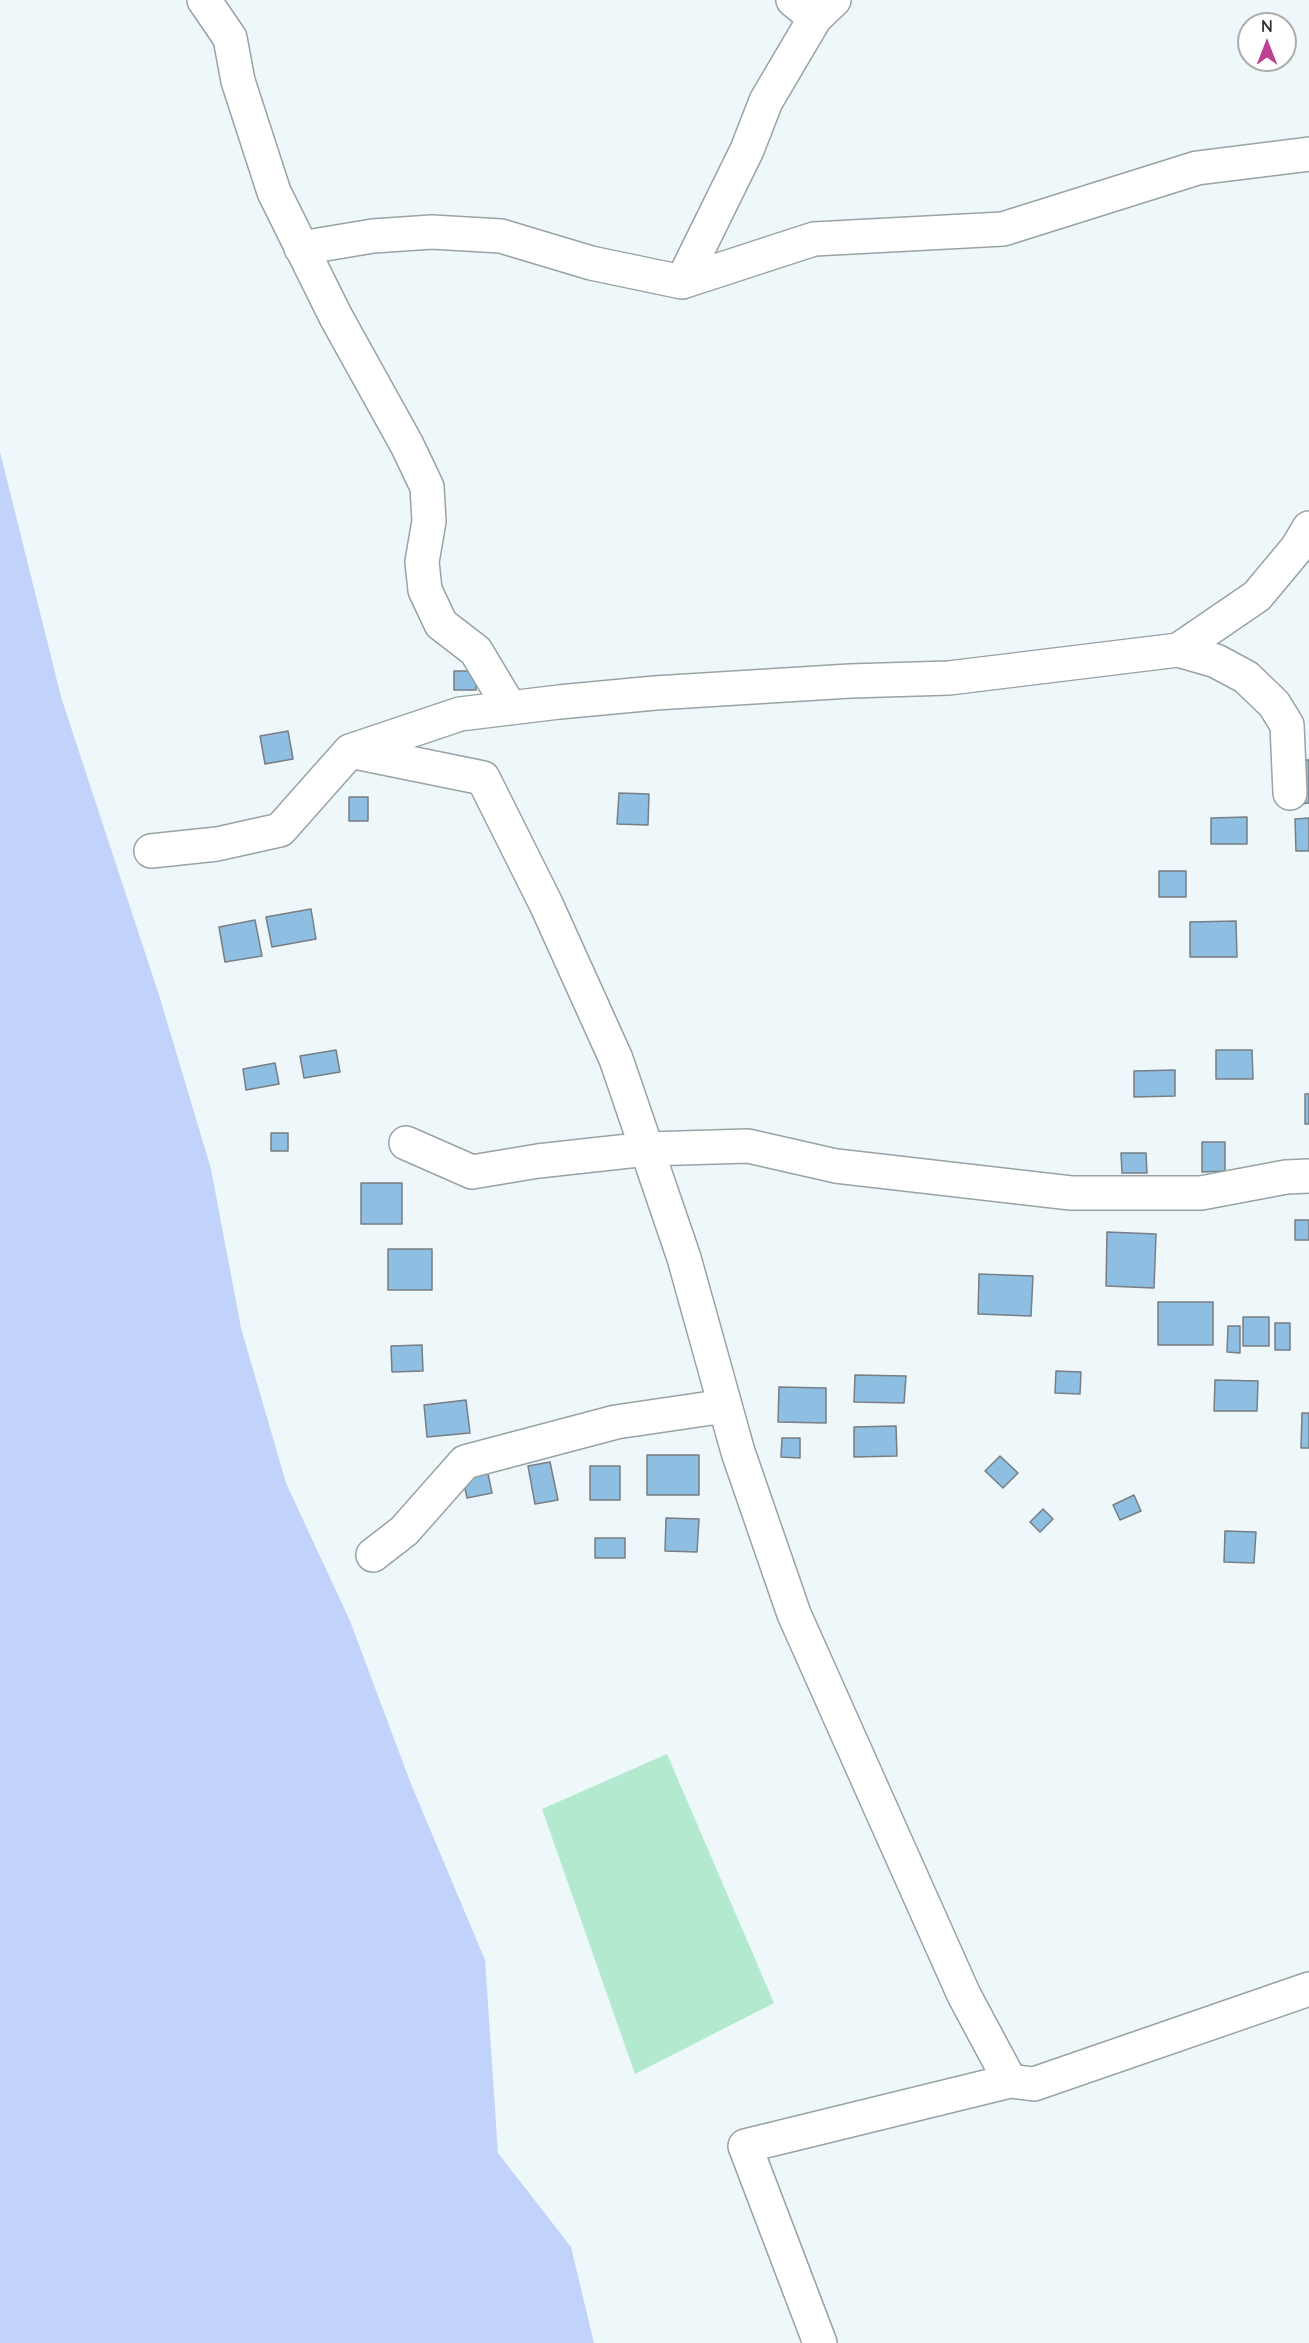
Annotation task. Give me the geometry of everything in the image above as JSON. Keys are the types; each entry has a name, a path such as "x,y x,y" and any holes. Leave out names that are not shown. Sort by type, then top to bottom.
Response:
{"street":[{"path":"204,0 230,38 238,81 274,192 336,317 407,445 427,487 429,521 422,562 425,590 441,624 476,651 510,708"},
{"path":"682,282 747,150 766,101 814,6"},
{"path":"302,248 373,236 432,232 501,236 591,263 682,282 814,239 1003,229 1197,168 1309,154"},
{"path":"1178,650 1257,596 1297,548 1309,528"},
{"path":"151,851 217,844 280,830 350,752 460,714 655,693 850,681 949,678 1178,650 1216,661 1246,677 1274,704 1287,725 1290,793"},
{"path":"350,752 483,778 546,904 616,1059 684,1258 738,1452 794,1614 964,1995 1010,2081"},
{"path":"406,1143 472,1172 538,1161 647,1149 748,1146 836,1166 1071,1193 1201,1193 1286,1177 1309,1176"},
{"path":"373,1555 404,1531 465,1462 616,1422 725,1406"},
{"path":"820,2343 745,2146 1010,2081 1034,2084 1309,1989"}],"green space":[{"path":"667,1754 774,2003 635,2074 542,1809"}],"water":[{"path":"0,452 61,697 159,995 211,1169 241,1328 286,1483 350,1621 411,1784 485,1960 498,2153 571,2247 594,2343 0,2343"}],"building":[{"path":"454,671 476,671 476,690 454,690"},
{"path":"288,731 293,759 265,764 260,736"},
{"path":"1298,760 1309,760 1309,803 1299,804"},
{"path":"619,793 649,794 648,825 617,824"},
{"path":"349,797 368,797 368,821 349,821"},
{"path":"1247,817 1247,844 1211,844 1211,818"},
{"path":"1309,818 1309,851 1296,851 1295,819"},
{"path":"1159,871 1186,871 1186,897 1159,897"},
{"path":"311,909 316,939 272,947 266,917"},
{"path":"255,920 262,956 225,962 219,927"},
{"path":"1236,921 1237,957 1190,957 1190,922"},
{"path":"336,1050 340,1072 304,1078 300,1056"},
{"path":"1216,1050 1252,1050 1253,1079 1216,1079"},
{"path":"275,1063 279,1084 246,1090 243,1069"},
{"path":"1175,1070 1175,1096 1134,1097 1134,1071"},
{"path":"1305,1094 1309,1094 1309,1124 1305,1124"},
{"path":"271,1133 288,1133 288,1151 271,1151"},
{"path":"1202,1142 1225,1142 1225,1171 1202,1172"},
{"path":"1121,1153 1146,1153 1147,1173 1122,1173"},
{"path":"361,1183 402,1183 402,1224 361,1224"},
{"path":"1295,1220 1309,1220 1309,1240 1295,1240"},
{"path":"1107,1232 1156,1234 1154,1288 1106,1286"},
{"path":"388,1249 432,1249 432,1290 388,1290"},
{"path":"979,1274 1033,1276 1031,1316 978,1314"},
{"path":"1158,1302 1213,1302 1213,1345 1158,1345"},
{"path":"1243,1317 1269,1317 1269,1346 1243,1346"},
{"path":"1275,1323 1290,1323 1290,1350 1275,1350"},
{"path":"1228,1326 1240,1326 1240,1353 1227,1352"},
{"path":"422,1345 423,1371 392,1372 391,1346"},
{"path":"1056,1371 1081,1372 1080,1394 1055,1393"},
{"path":"855,1375 906,1376 904,1403 854,1402"},
{"path":"1215,1380 1258,1381 1257,1411 1214,1411"},
{"path":"779,1387 826,1388 826,1423 778,1422"},
{"path":"466,1400 470,1433 427,1437 424,1405"},
{"path":"1302,1413 1309,1413 1309,1448 1301,1448"},
{"path":"896,1426 897,1456 854,1457 854,1427"},
{"path":"782,1438 800,1438 800,1458 781,1457"},
{"path":"647,1455 699,1455 699,1495 647,1495"},
{"path":"1000,1456 1018,1473 1003,1488 985,1471"},
{"path":"550,1462 558,1500 535,1504 528,1466"},
{"path":"590,1466 620,1466 620,1500 590,1500"},
{"path":"487,1469 492,1493 467,1498 462,1474"},
{"path":"1134,1495 1141,1511 1120,1520 1113,1505"},
{"path":"1043,1509 1053,1519 1040,1532 1030,1522"},
{"path":"666,1518 699,1519 697,1552 665,1551"},
{"path":"1225,1531 1256,1532 1254,1563 1224,1562"},
{"path":"595,1538 625,1538 625,1558 595,1558"}]}
